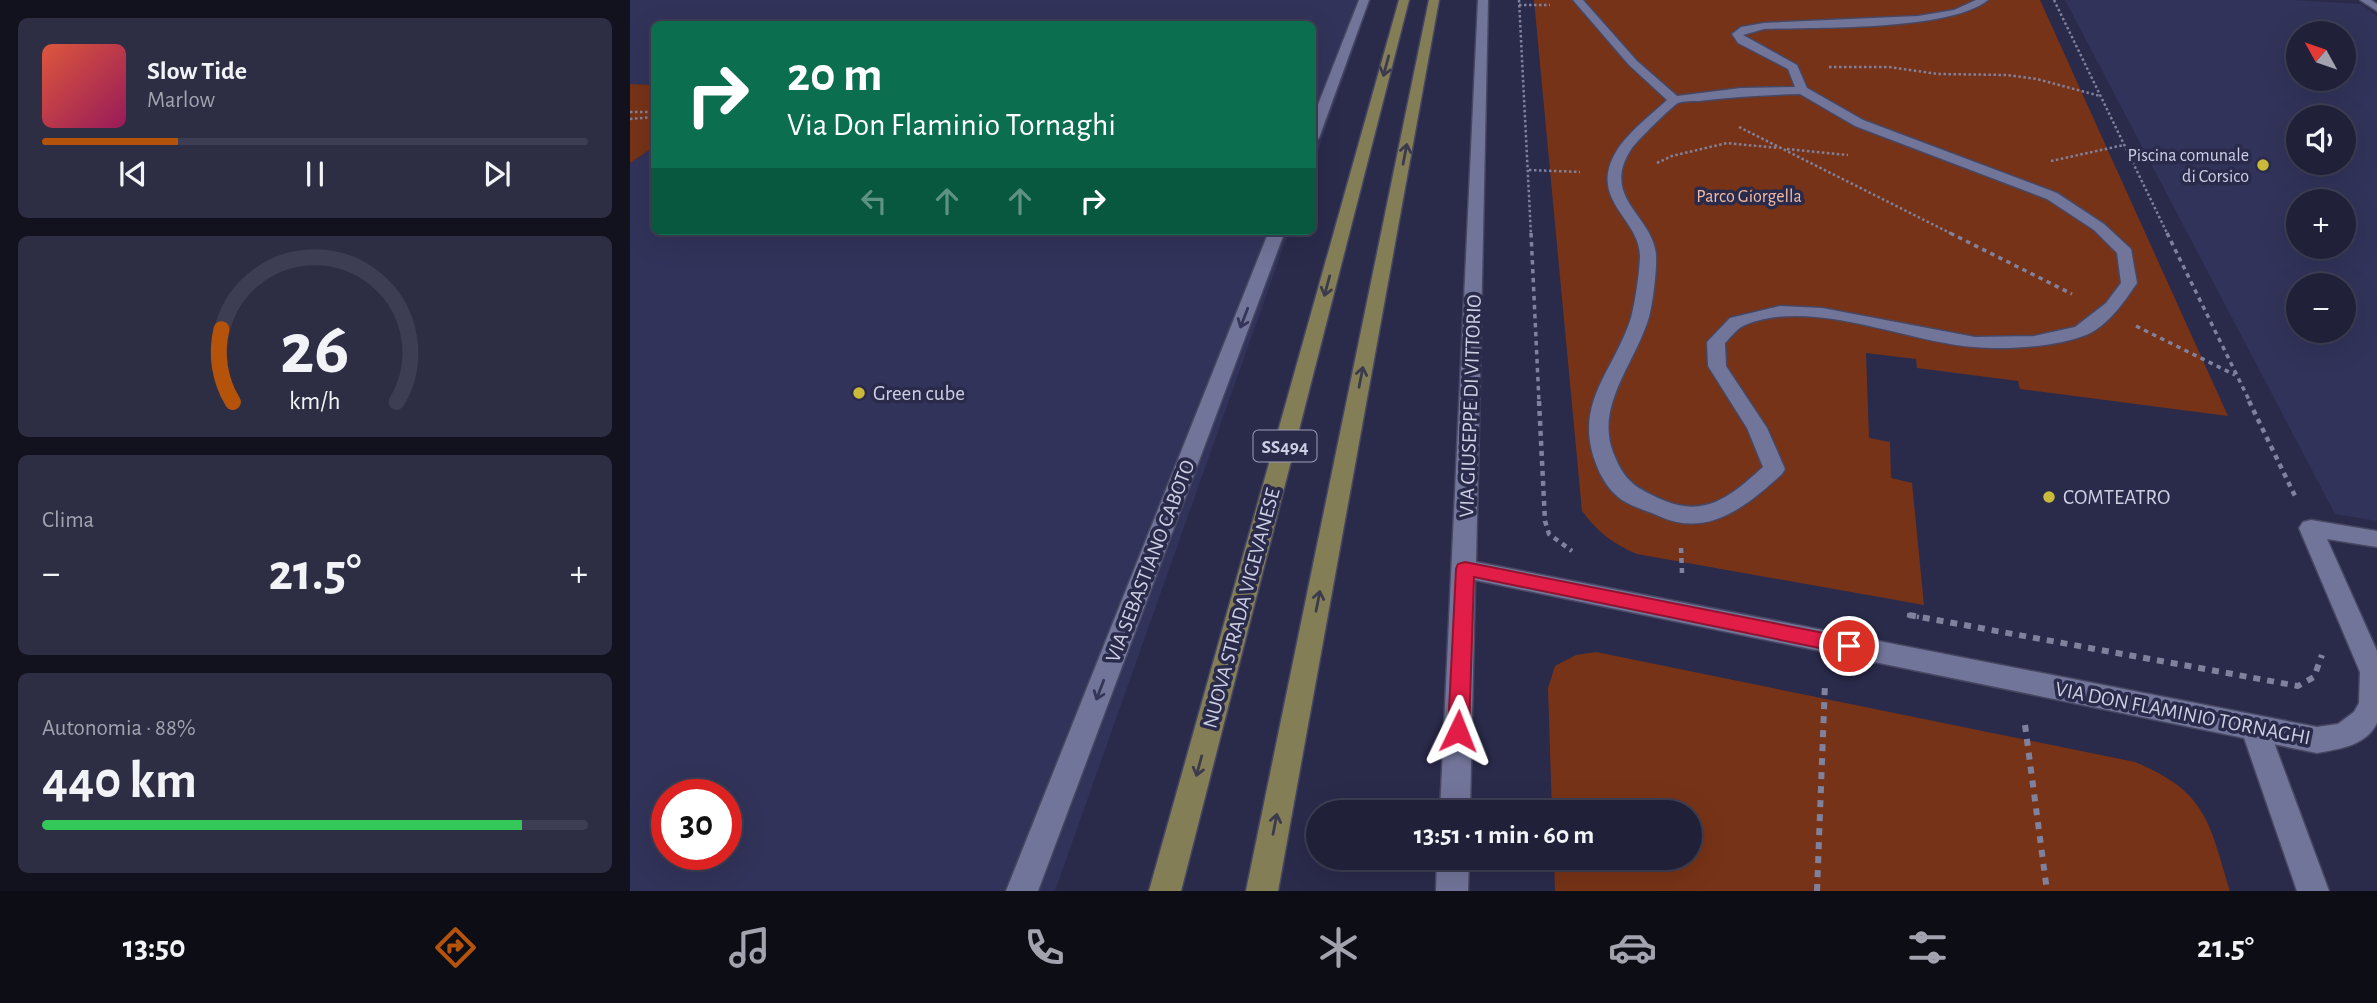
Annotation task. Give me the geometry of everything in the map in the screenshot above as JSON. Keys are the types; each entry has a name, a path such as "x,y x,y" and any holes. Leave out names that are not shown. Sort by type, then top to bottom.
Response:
{"main road":[{"name":"NUOVA STRADA VIGEVANESE","path":"1165,891 1404,0"},
{"name":"SS494","path":"1262,891 1434,0"}],"street":[{"path":"1316,127 1364,0"},
{"name":"VIA GIUSEPPE DI VITTORIO","path":"1455,800 1483,0"},
{"path":"1578,0 1633,63 1674,100"},
{"path":"1802,90 1793,68 1742,41 1737,34 1745,29 1764,26 1918,19 1957,13 1983,0"},
{"path":"2365,0 2377,8"},
{"path":"1802,90 1859,123 2052,196 2099,228 2125,252 2129,284 2107,311 2081,331 2034,341 1975,342 1822,313 1780,311 1736,322 1716,342 1717,366 1757,428 1774,469 1740,500 1713,512 1680,516 1629,495 1611,475 1599,442 1600,408 1640,317 1648,253 1639,230 1618,200 1615,173 1626,146 1674,100 1741,92 1802,90"},
{"name":"VIA SEBASTIANO CABOTO","path":"1022,891 1275,235"},
{"path":"2311,528 2377,539"},
{"name":"VIA DON FLAMINIO TORNAGHI","path":"1465,569 2318,740 2344,736 2364,721 2373,703 2373,672 2311,528"},
{"path":"2255,729 2313,891"},
{"path":"1452,891 1453,870"}],"path":[{"path":"1518,0 1529,170 1545,522 1549,534 1578,553"},
{"path":"2054,0 2311,528"},
{"path":"1793,68 1889,67 1938,74 2007,75 2037,79 2100,96"},
{"path":"630,112 651,115"},
{"path":"630,119 651,116"},
{"path":"1738,126 2237,376"},
{"path":"1529,170 1615,173"},
{"path":"1668,571 1696,576"},
{"path":"1900,614 2298,686 2314,677 2322,654 2321,642"},
{"path":"1817,891 1825,683"},
{"path":"2025,725 2047,891"}],"shaded area":[{"path":"630,0 1371,0 1316,156 1316,21 651,21 651,85 630,84"},
{"path":"2065,0 2292,0 2361,4 2377,16 2377,521 2335,514"},
{"path":"651,149 651,235 1288,235 1055,891 630,891 630,163"}],"green space":[{"name":"Parco Giorgella","path":"1534,0 2040,0 2228,416 2020,389 2018,381 1917,368 1916,359 1866,353 1869,438 1890,442 1891,478 1912,483 1924,605 1637,554 1613,542 1582,511"},
{"path":"630,84 651,85 651,149 630,163"},
{"path":"1596,652 2135,762 2177,785 2202,812 2210,828 2230,891 1555,891 1554,870 1702,870 1702,800 1552,800 1548,688 1555,666 1576,655"}],"place":[{"name":"Piscina comunale di Corsico","path":"2263,165"},
{"name":"Green cube","path":"859,393"},
{"name":"COMTEATRO","path":"2049,497"}],"route":[{"path":"1458,731 1465,569 1849,646"}]}
